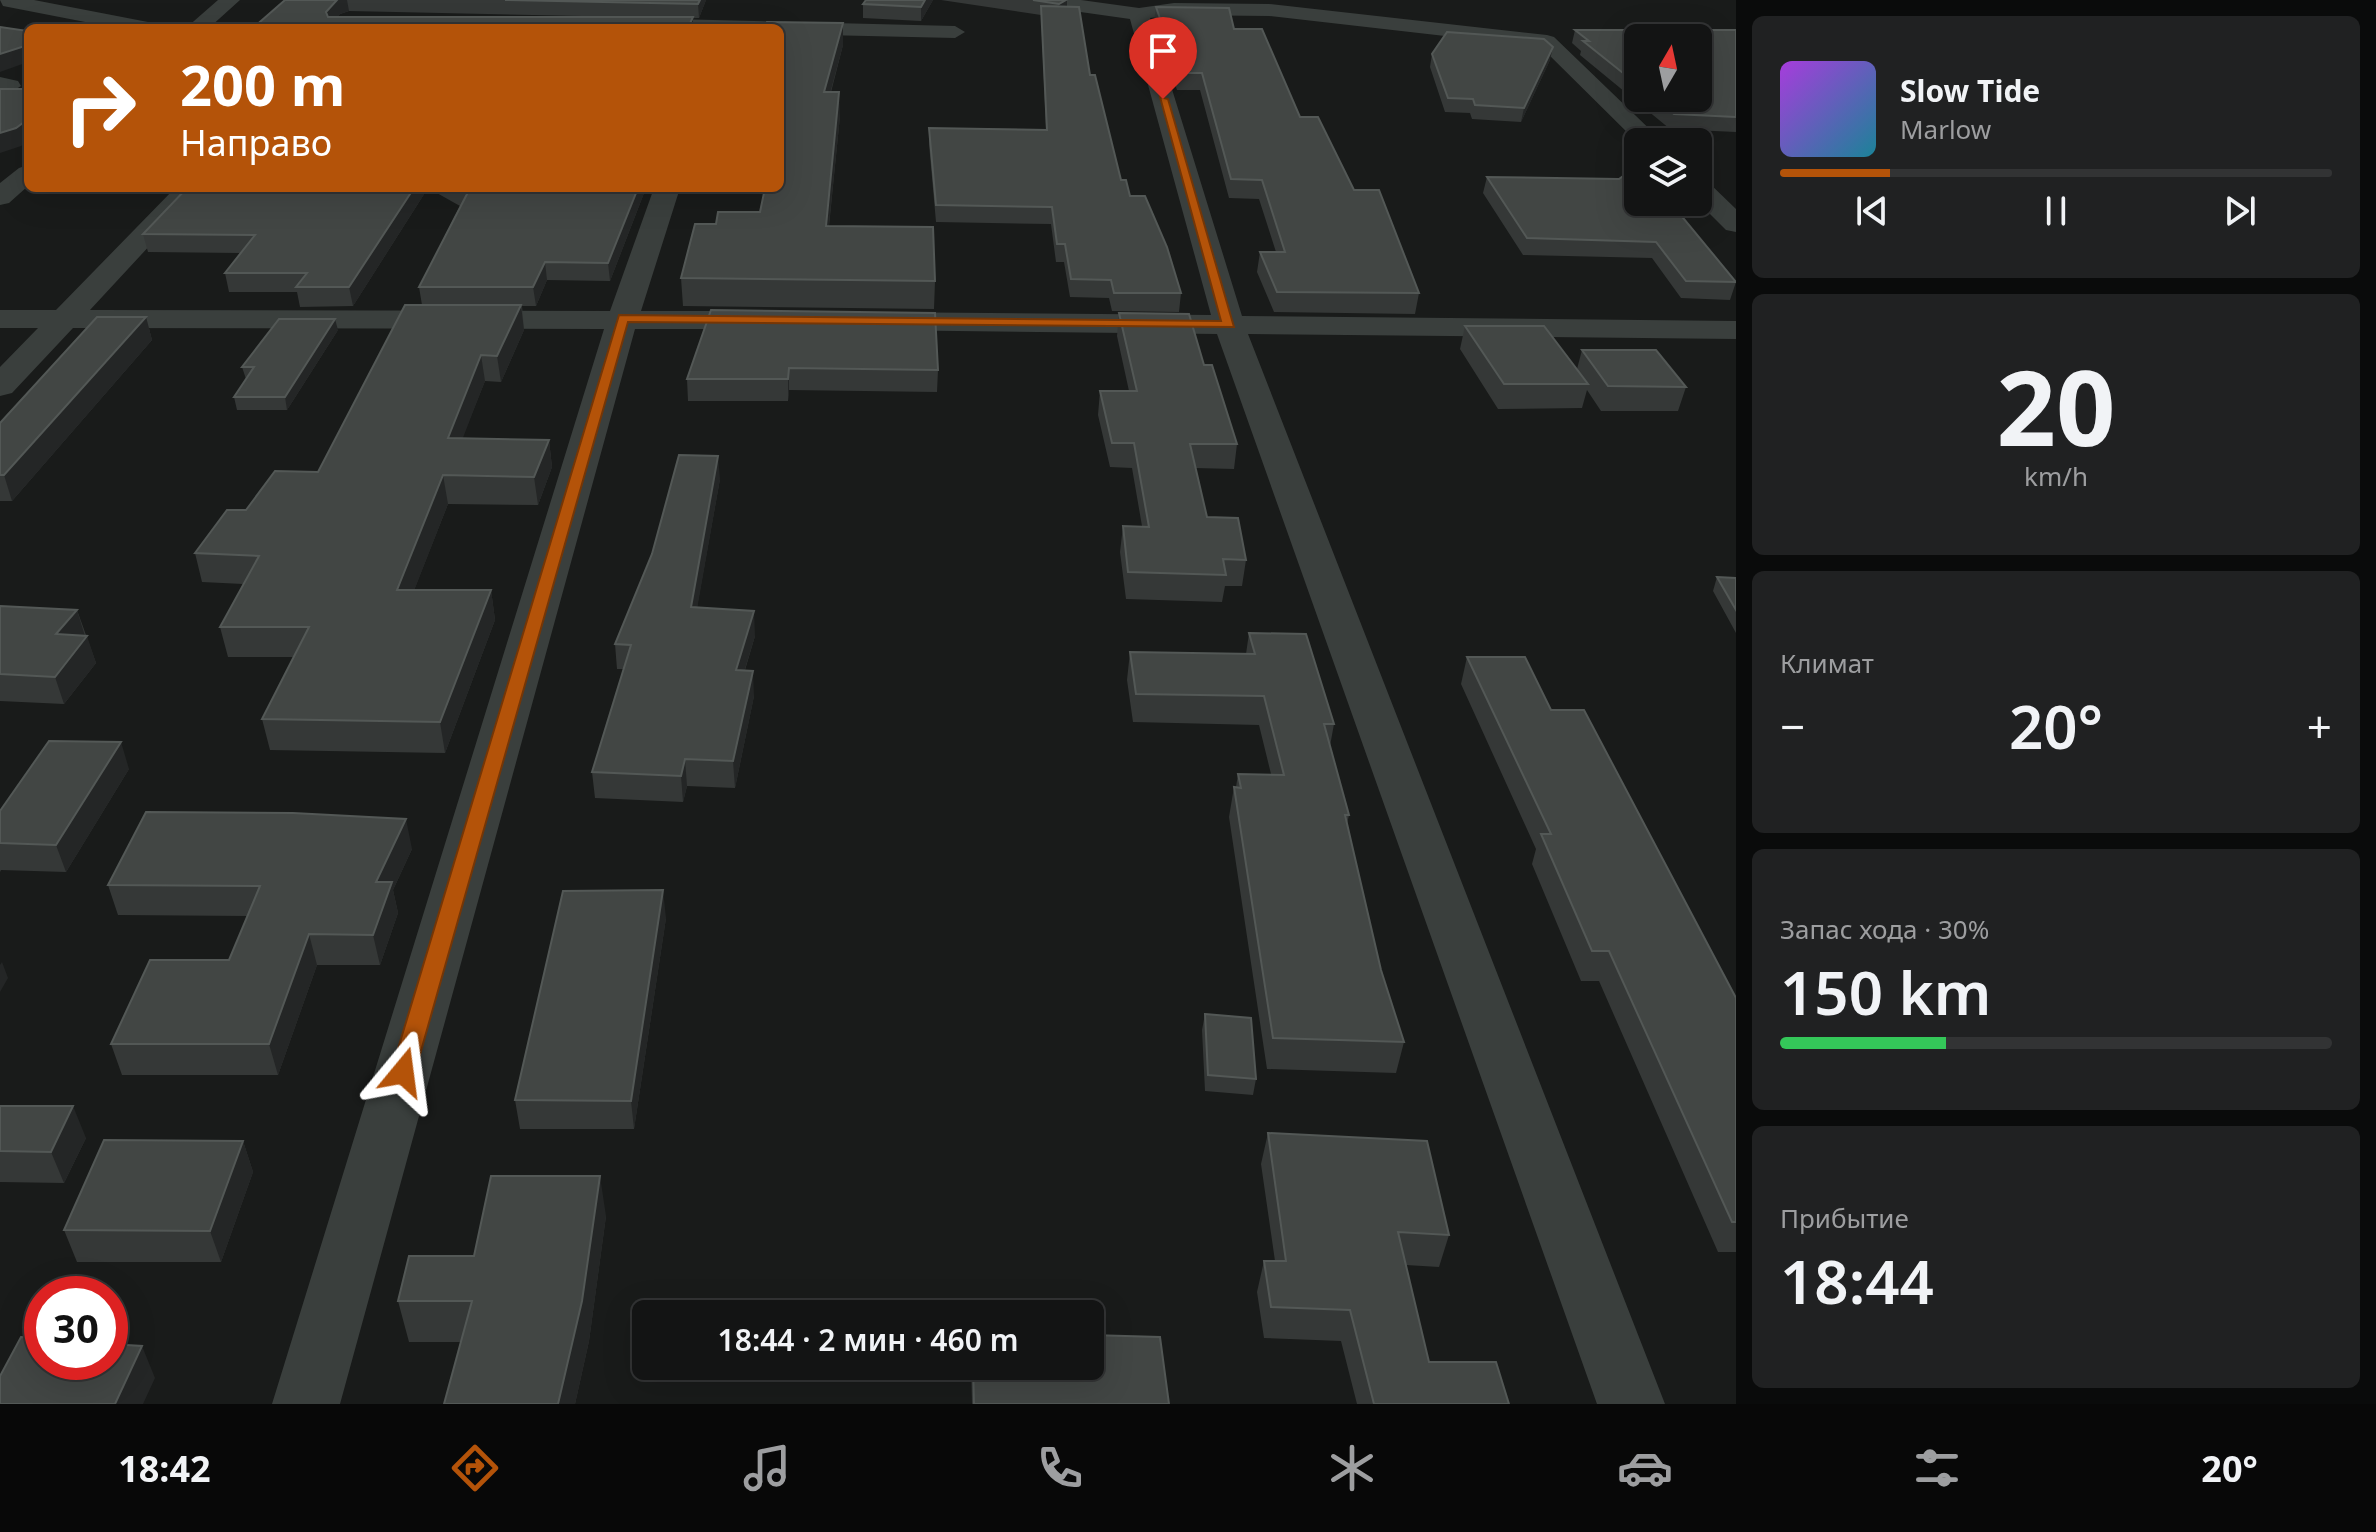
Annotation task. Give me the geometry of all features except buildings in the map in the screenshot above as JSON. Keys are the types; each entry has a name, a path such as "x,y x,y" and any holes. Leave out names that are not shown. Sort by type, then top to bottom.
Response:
{"street":[{"path":"3,0 127,24"},
{"path":"201,24 230,0"},
{"path":"1038,0 1139,14 1174,9 1269,10 1547,41 1637,128"},
{"path":"724,24 737,1"},
{"path":"1139,14 1229,325 1631,1404"},
{"path":"784,28 955,32"},
{"path":"0,197 24,176"},
{"path":"0,386 186,192"},
{"path":"306,1404 623,318 666,192"},
{"path":"1712,201 1736,224"},
{"path":"0,319 798,320"},
{"path":"846,320 1736,330"}],"route":[{"path":"403,1072 623,318 1229,325 1163,99"}]}
